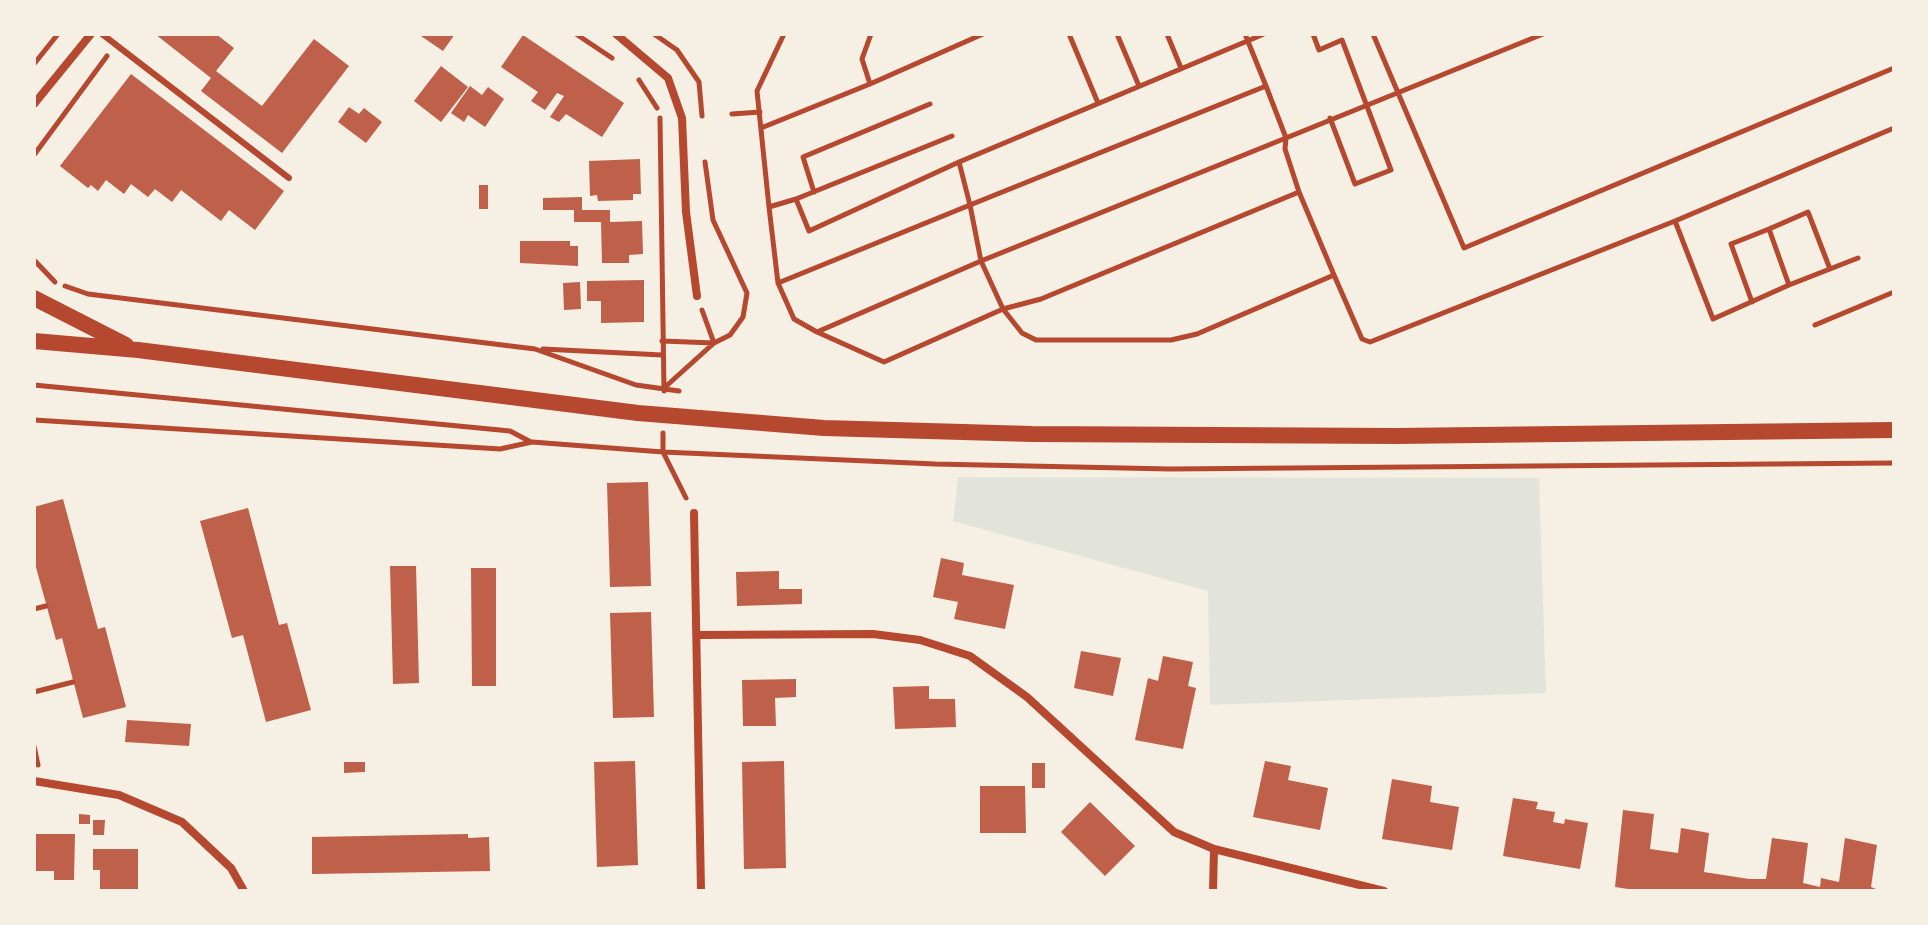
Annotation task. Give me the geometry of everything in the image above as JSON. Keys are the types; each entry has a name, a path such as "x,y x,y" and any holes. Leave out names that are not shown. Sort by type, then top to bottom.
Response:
{"main road":[{"path":"34,298 80,325 138,350"},
{"path":"34,341 138,350 427,389 824,428 1032,434 1381,436 1894,430"}],"street":[{"path":"34,104 91,34"},
{"path":"616,34 668,78 682,118 686,212 697,296"},
{"path":"694,513 701,891"},
{"path":"697,635 873,634 920,640 970,656 1027,697 1174,832 1214,849 1384,891"},
{"path":"34,781 119,795 182,822 231,868 244,891"},
{"path":"1213,891 1214,849"}],"lane":[{"path":"102,34 289,178"}],"path":[{"path":"34,64 58,34"},
{"path":"576,34 621,65"},
{"path":"654,34 677,50 699,82 703,132"},
{"path":"784,34 757,91 778,283 794,319 884,362 1003,309 1041,299 1299,192"},
{"path":"870,84 862,59 871,34"},
{"path":"761,128 983,34"},
{"path":"1069,34 1098,104"},
{"path":"1117,34 1139,86"},
{"path":"1167,34 1181,68"},
{"path":"796,199 809,231 1247,37 1264,34"},
{"path":"1313,34 1319,50 1342,40 1391,170 1355,184 1330,118"},
{"path":"1373,34 1464,248 1894,68"},
{"path":"817,332 981,261 1543,34"},
{"path":"1247,37 1286,138 1285,149 1299,192 1362,339 1370,342 1675,221 1894,128"},
{"path":"34,155 115,44"},
{"path":"630,72 657,107 660,120 664,389"},
{"path":"778,283 1266,86"},
{"path":"814,192 803,157 930,104"},
{"path":"732,114 760,112"},
{"path":"769,207 952,136"},
{"path":"664,389 714,343 730,335 743,317 747,293 713,220 704,147"},
{"path":"959,162 981,261 1003,309 1022,333 1036,340 1171,340 1197,334 1334,275"},
{"path":"1752,302 1731,244 1808,212 1830,269"},
{"path":"1675,221 1713,319 1858,258"},
{"path":"1769,229 1789,285"},
{"path":"34,260 55,282 88,294 535,349 662,355"},
{"path":"1815,325 1894,292"},
{"path":"697,296 714,343"},
{"path":"662,341 714,343"},
{"path":"535,349 636,385 664,389"},
{"path":"34,385 510,431 532,442"},
{"path":"34,420 500,449 532,442 663,452 935,464 1170,469 1894,463"},
{"path":"663,452 694,513"},
{"path":"34,609 46,606"},
{"path":"34,692 73,682"}],"shaded area":[{"path":"958,477 1539,478 1546,693 1210,705 1208,591 953,521"}],"building":[{"path":"155,34 216,34 234,48 216,71 262,106 314,39 349,66 282,153 201,91 211,78"},
{"path":"418,34 455,34 443,51"},
{"path":"523,35 624,103 602,137 566,114 559,122 550,117 564,96 557,93 545,110 531,101 538,92 501,67"},
{"path":"441,66 468,87 441,122 414,101"},
{"path":"131,74 284,191 255,230 229,210 221,221 181,190 172,202 155,189 148,197 131,184 124,194 106,180 98,191 91,185 88,188 60,166"},
{"path":"470,86 482,95 488,87 504,99 485,127 468,115 464,122 451,113"},
{"path":"349,107 359,114 364,108 382,122 366,143 338,122"},
{"path":"640,159 641,194 633,194 633,200 598,201 597,195 590,196 589,161"},
{"path":"479,185 488,185 488,209 479,209"},
{"path":"582,197 582,210 610,210 610,222 642,221 643,254 629,255 629,263 602,263 601,222 574,222 574,210 543,210 543,198"},
{"path":"520,241 570,241 570,246 578,246 578,266 520,263"},
{"path":"644,280 644,322 601,323 601,301 587,301 587,281"},
{"path":"580,282 581,309 564,310 563,283"},
{"path":"648,482 651,586 610,587 607,483"},
{"path":"63,499 98,629 105,627 126,707 83,718 62,638 56,640 34,560 34,507"},
{"path":"248,508 279,625 287,623 311,710 266,722 243,635 232,638 200,521"},
{"path":"941,558 964,563 962,575 1014,585 1005,629 954,619 958,602 933,597"},
{"path":"390,566 416,566 419,683 393,684"},
{"path":"471,568 496,568 496,686 472,686"},
{"path":"779,571 779,589 802,589 802,604 737,606 736,572"},
{"path":"651,612 654,717 613,718 610,613"},
{"path":"1081,651 1121,658 1113,696 1074,688"},
{"path":"1163,656 1193,662 1188,686 1196,688 1183,749 1135,740 1148,678 1158,681"},
{"path":"796,679 796,697 775,698 776,726 743,726 742,680"},
{"path":"929,686 929,699 955,699 956,727 895,729 893,687"},
{"path":"127,720 191,724 189,746 125,742"},
{"path":"635,761 638,865 597,867 594,762"},
{"path":"784,761 786,868 744,869 742,762"},
{"path":"1265,761 1291,766 1288,780 1328,788 1320,830 1253,817"},
{"path":"344,762 365,762 365,772 344,773"},
{"path":"1032,763 1045,763 1045,788 1032,788"},
{"path":"1392,779 1432,786 1430,802 1459,807 1452,850 1382,839"},
{"path":"980,786 1025,786 1026,833 980,833"},
{"path":"1513,798 1538,802 1536,809 1555,812 1553,822 1564,824 1565,819 1588,823 1580,869 1503,856"},
{"path":"1090,802 1135,846 1105,876 1061,832"},
{"path":"1623,810 1654,814 1650,849 1678,853 1681,828 1709,833 1704,872 1749,879 1766,879 1772,838 1808,843 1803,883 1820,887 1821,878 1839,882 1845,838 1877,845 1871,887 1881,891 1641,891 1615,887"},
{"path":"79,814 90,815 90,824 79,824"},
{"path":"93,820 105,820 104,835 93,835"},
{"path":"34,834 75,834 74,880 54,880 54,871 34,871"},
{"path":"468,834 468,838 489,837 490,871 312,874 312,837"},
{"path":"93,849 138,849 138,891 100,891 100,870 93,870"}]}
